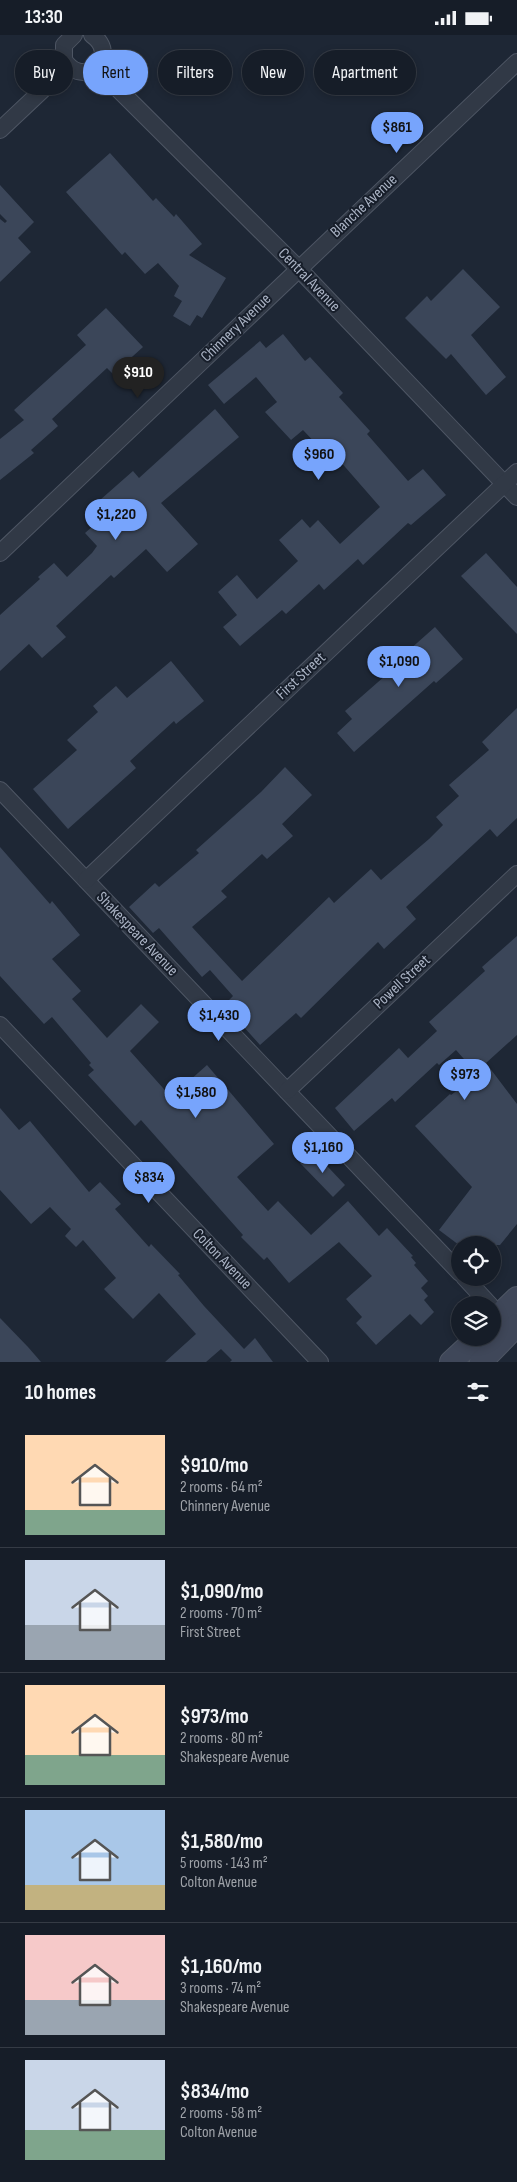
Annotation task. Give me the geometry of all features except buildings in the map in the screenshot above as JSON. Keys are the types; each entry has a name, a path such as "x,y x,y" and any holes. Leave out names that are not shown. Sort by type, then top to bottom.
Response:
{"main road":[{"path":"501,1317 517,1298"},
{"path":"451,1362 485,1351"}],"street":[{"path":"64,50 69,36"},
{"path":"98,36 102,50"},
{"name":"Blanche Avenue","path":"298,268 517,62"},
{"path":"0,130 37,95"},
{"name":"Central Avenue","path":"124,95 298,268 517,497"},
{"name":"Chinnery Avenue","path":"0,553 298,268"},
{"name":"First Street","path":"86,880 517,472"},
{"name":"Shakespeare Avenue","path":"0,789 451,1264"},
{"name":"Powell Street","path":"286,1091 517,874"},
{"name":"Colton Avenue","path":"0,1025 320,1362"},
{"path":"472,1286 482,1296"}]}
